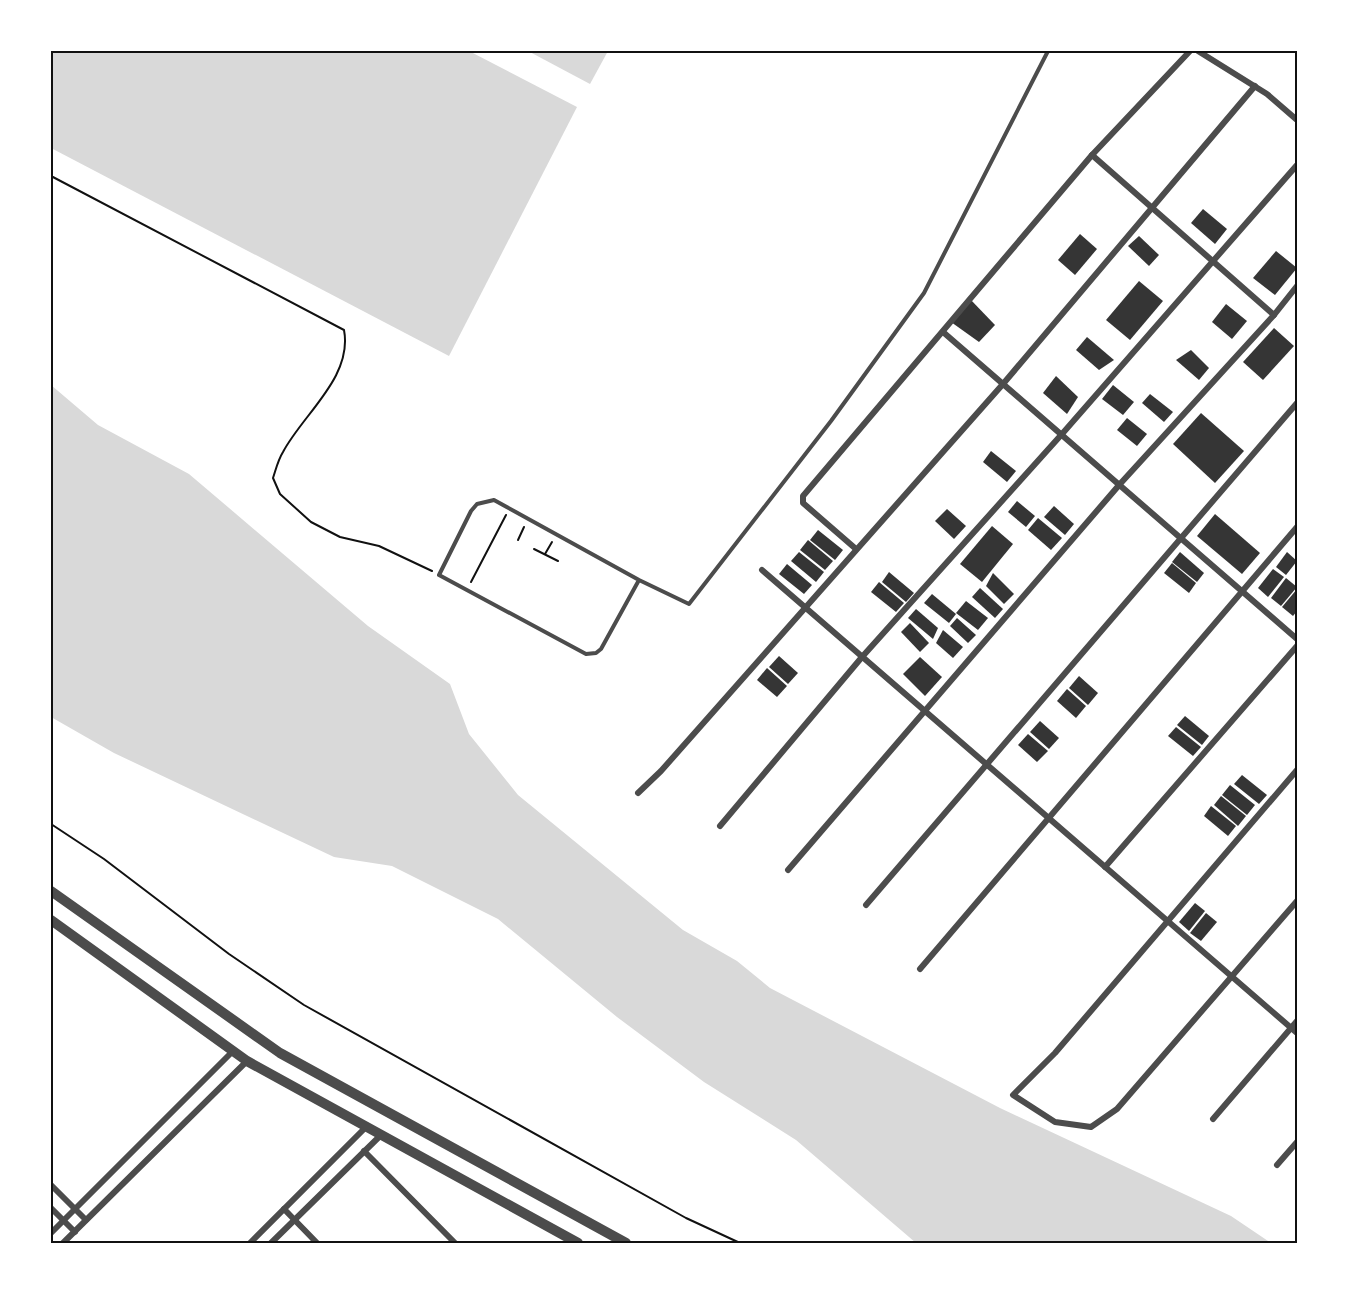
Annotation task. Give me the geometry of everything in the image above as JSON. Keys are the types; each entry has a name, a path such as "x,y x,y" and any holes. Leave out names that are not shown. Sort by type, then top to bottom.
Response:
{"street":[{"path":"856,549 803,503 803,496 1092,155 1190,51"},
{"path":"1198,51 1255,86 1297,120"},
{"path":"638,793 661,771 804,606 1003,384 1255,86"},
{"path":"1092,155 1274,315"},
{"path":"720,826 862,657 1062,434 1297,165"},
{"path":"788,870 1120,484 1274,315 1297,286"},
{"path":"943,332 1297,639"},
{"path":"866,905 1297,403"},
{"path":"920,969 1297,527"},
{"path":"762,570 1297,1033"},
{"path":"1105,867 1297,646"},
{"path":"1297,770 1055,1053 1013,1095 1054,1122 1091,1127 1117,1109 1297,901"},
{"path":"51,891 280,1053 626,1243"},
{"path":"51,920 231,1052 578,1243"},
{"path":"1213,1119 1297,1021"},
{"path":"51,1233 231,1052"},
{"path":"63,1243 247,1061"},
{"path":"250,1243 366,1127"},
{"path":"271,1243 381,1135"},
{"path":"1277,1165 1297,1142"},
{"path":"364,1152 455,1243"},
{"path":"51,1185 86,1220"},
{"path":"51,1208 75,1232"},
{"path":"284,1209 317,1243"}],"lane":[{"path":"639,579 601,649 592,654 586,654 439,574 477,504 494,500 689,604 831,421 924,293 1048,51"}],"path":[{"path":"51,176 344,330 346,345 333,381 282,452 273,478 280,494 311,522 340,537 379,546 439,574"},
{"path":"467,590 509,508"},
{"path":"518,540 528,519"},
{"path":"545,554 556,534"},
{"path":"534,549 558,561"},
{"path":"51,825 104,859 229,954 304,1005 686,1218 740,1243"}],"shaded area":[{"path":"51,51 469,51 577,107 449,356 51,148"},
{"path":"528,51 608,51 590,84"},
{"path":"51,385 98,425 189,474 368,626 450,684 469,734 518,795 683,930 737,961 770,988 1000,1108 1231,1216 1271,1243 916,1243 796,1140 704,1082 617,1017 498,919 392,866 334,857 114,753 51,717"}],"building":[{"path":"1203,209 1227,229 1215,244 1191,223"},
{"path":"1080,234 1097,249 1075,275 1058,260"},
{"path":"1139,236 1159,255 1149,266 1128,246"},
{"path":"1276,251 1297,268 1275,295 1253,278"},
{"path":"1139,281 1163,301 1130,340 1106,320"},
{"path":"970,299 995,325 979,342 951,322"},
{"path":"1226,304 1247,321 1232,339 1212,322"},
{"path":"1274,328 1294,346 1263,380 1243,362"},
{"path":"1087,337 1114,360 1099,370 1076,350"},
{"path":"1191,350 1209,368 1199,380 1176,360"},
{"path":"1056,376 1078,397 1067,414 1043,393"},
{"path":"1113,385 1134,402 1123,415 1102,399"},
{"path":"1150,394 1173,412 1164,422 1142,403"},
{"path":"1201,413 1244,451 1215,483 1173,444"},
{"path":"1127,418 1147,434 1137,446 1117,430"},
{"path":"991,451 1016,471 1007,482 983,462"},
{"path":"1017,501 1035,516 1026,527 1008,512"},
{"path":"1054,506 1074,524 1065,535 1044,517"},
{"path":"947,509 966,526 954,539 935,521"},
{"path":"1215,514 1260,553 1242,574 1197,536"},
{"path":"1038,518 1062,538 1051,550 1028,530"},
{"path":"992,526 1013,544 982,582 960,564"},
{"path":"818,530 843,550 835,560 810,540"},
{"path":"808,540 833,561 825,570 800,550"},
{"path":"799,552 824,572 816,582 791,561"},
{"path":"1180,552 1204,573 1197,582 1172,562"},
{"path":"1287,552 1297,561 1286,575 1276,567"},
{"path":"1172,563 1196,583 1189,593 1164,573"},
{"path":"787,564 812,585 804,594 779,574"},
{"path":"1273,569 1284,577 1268,597 1258,588"},
{"path":"889,572 914,593 906,602 882,582"},
{"path":"993,573 1014,594 1004,604 986,586"},
{"path":"1286,578 1297,587 1281,606 1271,598"},
{"path":"879,582 904,603 896,612 871,592"},
{"path":"980,588 1003,609 995,618 972,597"},
{"path":"1297,589 1297,611 1293,616 1282,607"},
{"path":"932,594 956,614 949,623 924,603"},
{"path":"966,601 988,618 978,630 956,613"},
{"path":"916,609 938,628 933,639 908,618"},
{"path":"957,618 976,635 968,643 950,626"},
{"path":"910,623 929,643 920,652 901,632"},
{"path":"943,630 963,647 953,658 936,643"},
{"path":"779,656 798,673 788,684 769,667"},
{"path":"920,657 942,677 925,696 903,674"},
{"path":"767,668 787,686 777,697 757,680"},
{"path":"1079,676 1098,693 1088,705 1069,688"},
{"path":"1067,689 1086,706 1076,718 1057,701"},
{"path":"1185,716 1209,736 1202,745 1177,725"},
{"path":"1040,721 1059,738 1049,749 1030,732"},
{"path":"1176,727 1201,747 1193,756 1168,736"},
{"path":"1028,734 1048,751 1037,762 1018,745"},
{"path":"1242,775 1267,795 1259,804 1234,784"},
{"path":"1230,785 1255,805 1247,815 1222,795"},
{"path":"1221,796 1246,816 1238,826 1214,805"},
{"path":"1211,806 1236,826 1228,836 1204,816"},
{"path":"1195,903 1205,911 1189,931 1179,922"},
{"path":"1206,913 1217,922 1201,941 1190,933"}]}
